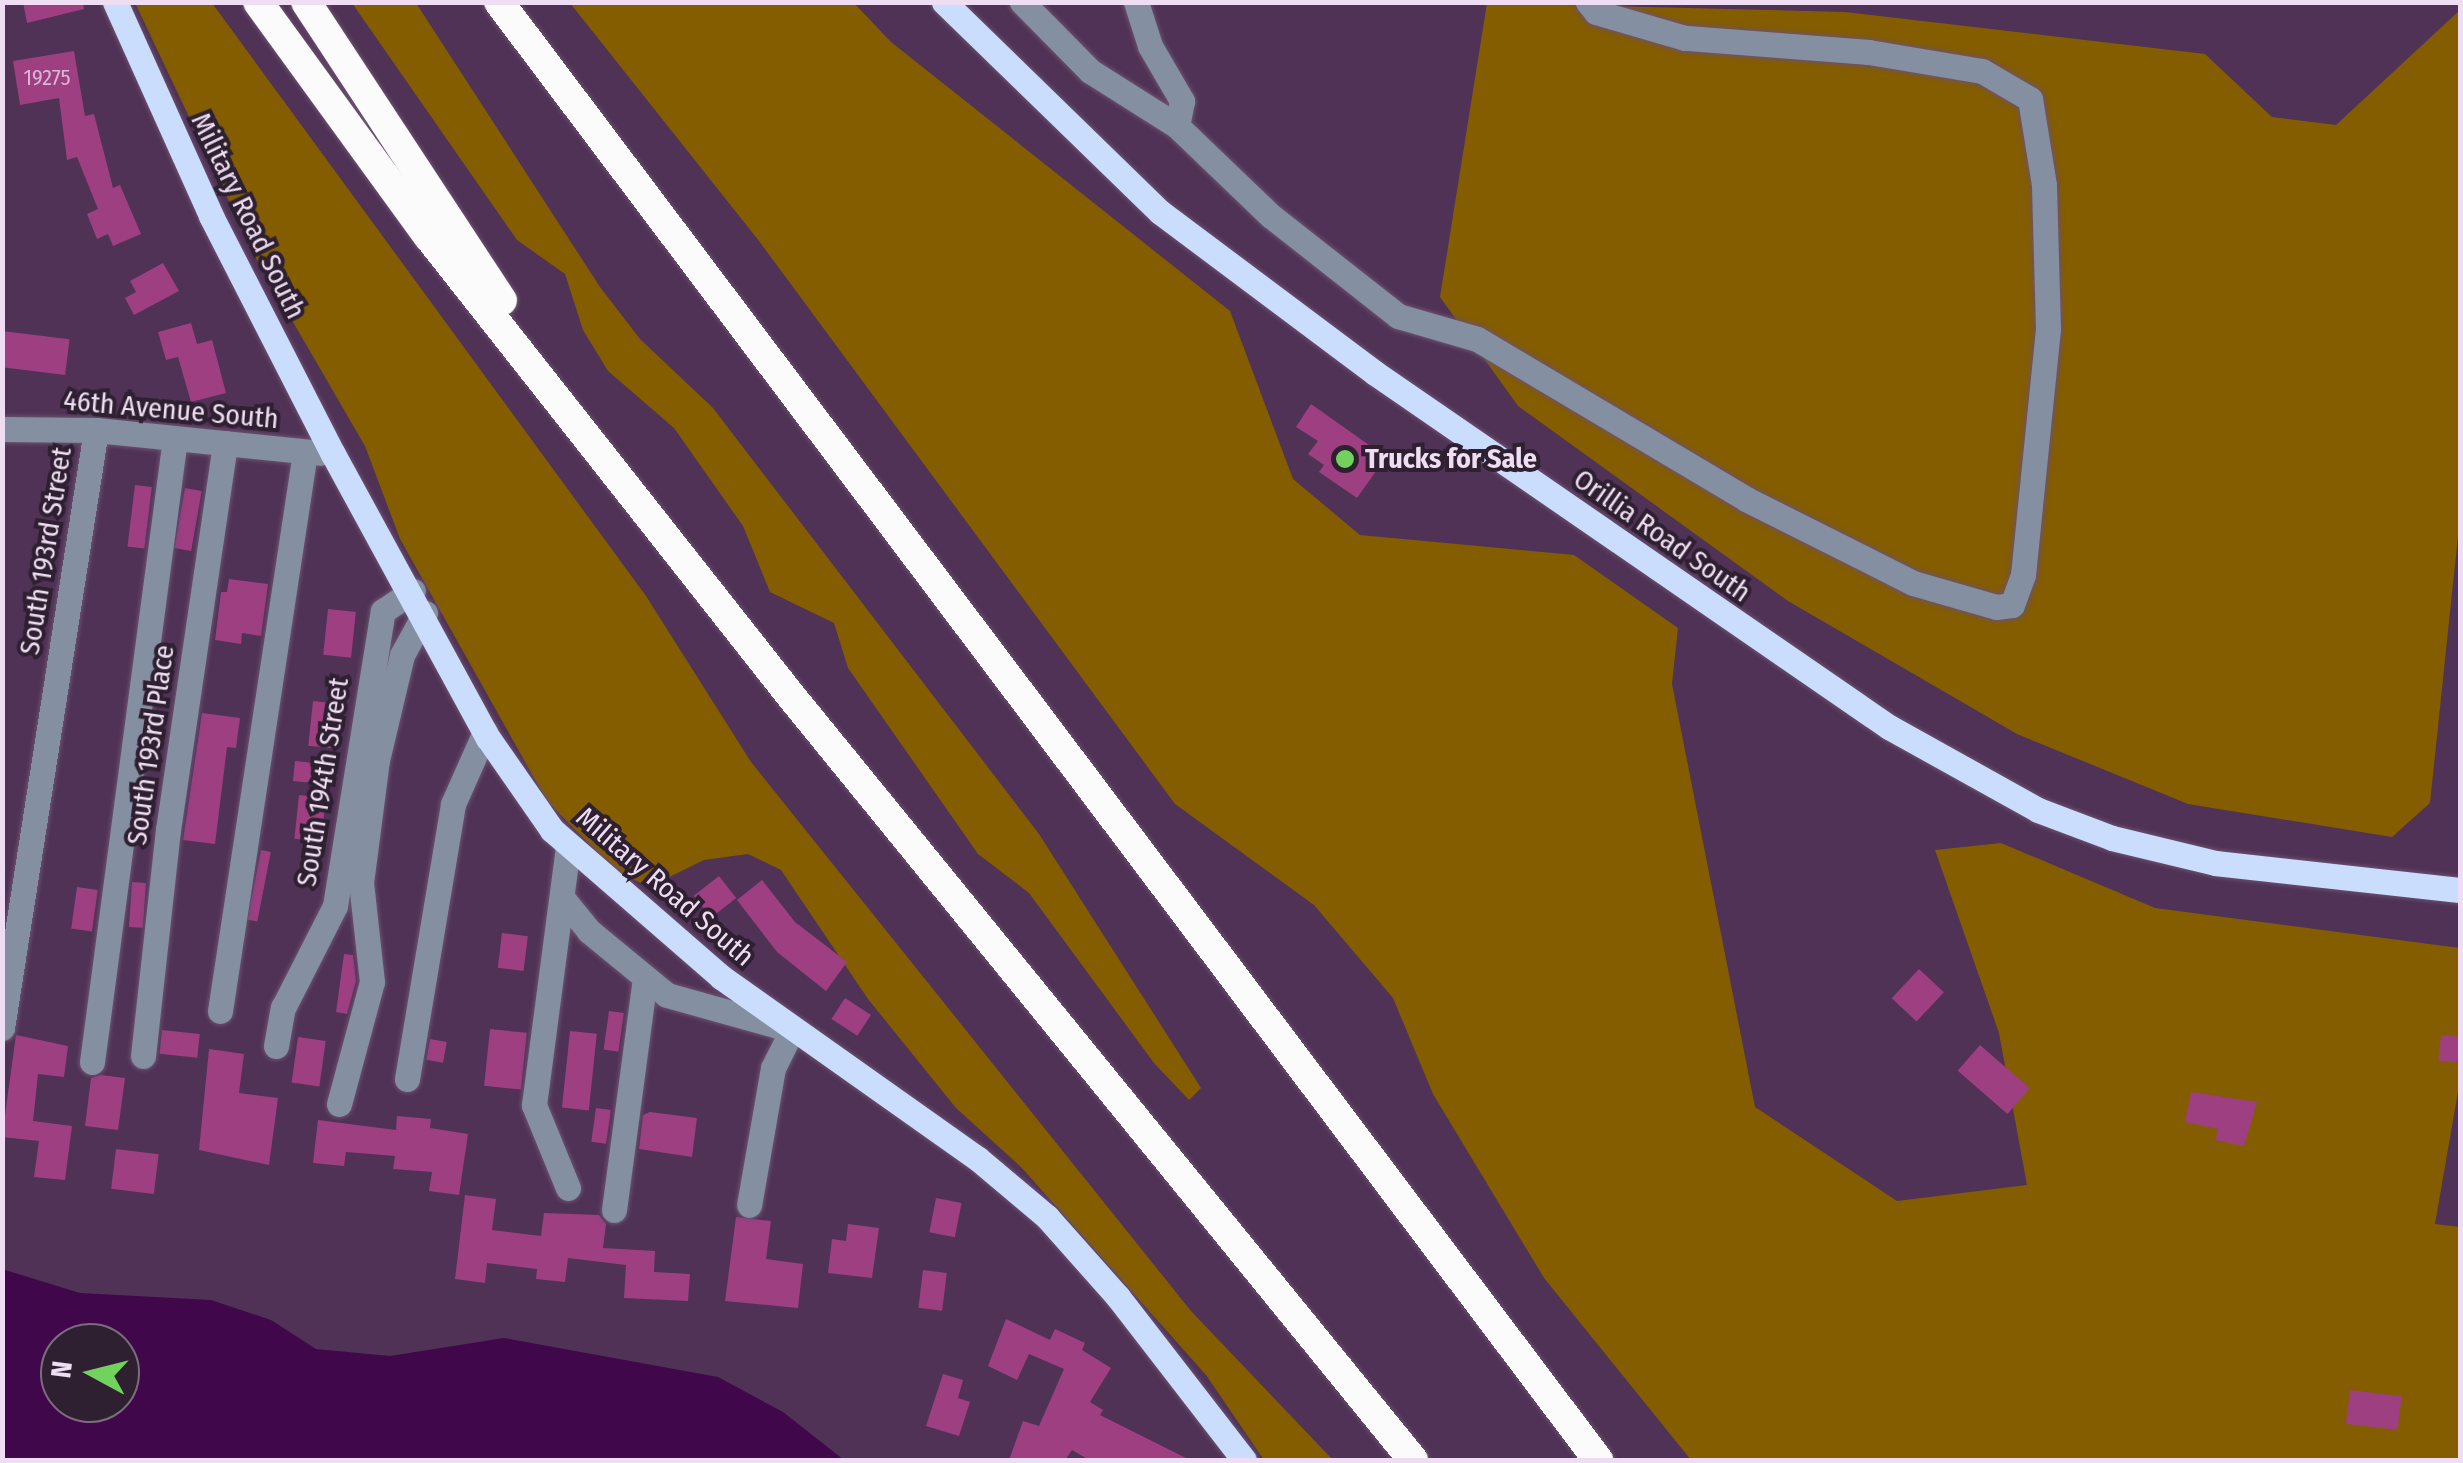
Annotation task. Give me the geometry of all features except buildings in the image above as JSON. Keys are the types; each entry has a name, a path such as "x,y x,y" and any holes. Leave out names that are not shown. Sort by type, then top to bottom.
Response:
{"highway":[{"path":"258,2 429,238 606,456 804,711 1413,1460"},
{"path":"306,2 606,456"},
{"path":"499,2 1598,1460"},
{"path":"510,2 555,80"}],"main road":[{"name":"Military Road South","path":"115,2 211,216 333,454 419,602 485,732 568,846 657,926 792,1030 976,1158 1046,1217 1118,1296 1244,1460"},
{"name":"Orillia Road South","path":"953,4 1160,212 1375,373 1890,727 2038,810 2112,838 2215,863 2460,890"}],"street":[{"path":"1022,2 1090,71 1177,126 1270,216 1398,316 1477,339 1746,500 1913,582 1996,607 2012,606 2024,575 2048,329 2044,185 2030,98 1982,71 1869,52 1685,38 1596,12 1588,2"},
{"path":"1136,2 1150,46 1182,101 1177,126"},
{"name":"46th Avenue South","path":"2,428 96,430 333,454"},
{"name":"South 193rd Street","path":"2,1028 6,979 96,430"},
{"path":"92,1062 175,438"},
{"name":"South 193rd Place","path":"143,1056 168,830 225,443"},
{"path":"220,1012 304,452"},
{"path":"339,1104 372,982 361,882 377,760 419,602"},
{"name":"South 194th Street","path":"276,1046 283,1008 334,906 379,626 388,605 419,602"},
{"path":"407,1079 453,804 485,732"},
{"path":"568,846 564,900 537,1042 534,1105 568,1188"},
{"path":"564,900 667,995 792,1030 773,1068 750,1205"},
{"path":"614,1210 645,978"}],"shaded area":[{"path":"135,3 212,3 646,596 751,762 1191,1311 1333,1460 1264,1460 1206,1375 1021,1167 956,1108 868,999 781,870 748,854 704,860 649,887 615,870 547,801 400,539 365,446 257,260"},
{"path":"352,3 416,3 600,287 640,339 713,408 1039,834 1201,1088 1189,1100 1154,1063 1029,893 978,854 848,668 834,623 770,592 743,526 674,428 608,371 583,330 565,274 517,240"},
{"path":"570,3 854,3 891,42 1230,311 1293,479 1360,535 1574,555 1678,628 1672,684 1755,1107 1897,1201 2027,1185 1999,1033 1935,850 2001,843 2155,908 2460,948 2460,1080 2435,1224 2460,1227 2460,1460 1691,1460 1544,1278 1433,1094 1393,998 1314,905 1175,804 759,241"},
{"path":"1487,3 1845,12 2205,54 2272,117 2336,125 2460,10 2460,517 2430,803 2392,837 2188,804 2017,734 1788,601 1518,406 1440,297"},
{"path":"2,1269 80,1293 211,1300 271,1320 316,1349 390,1356 504,1338 718,1377 783,1412 844,1460 3,1460"}],"place":[{"name":"Trucks for Sale","path":"1345,459"}]}
